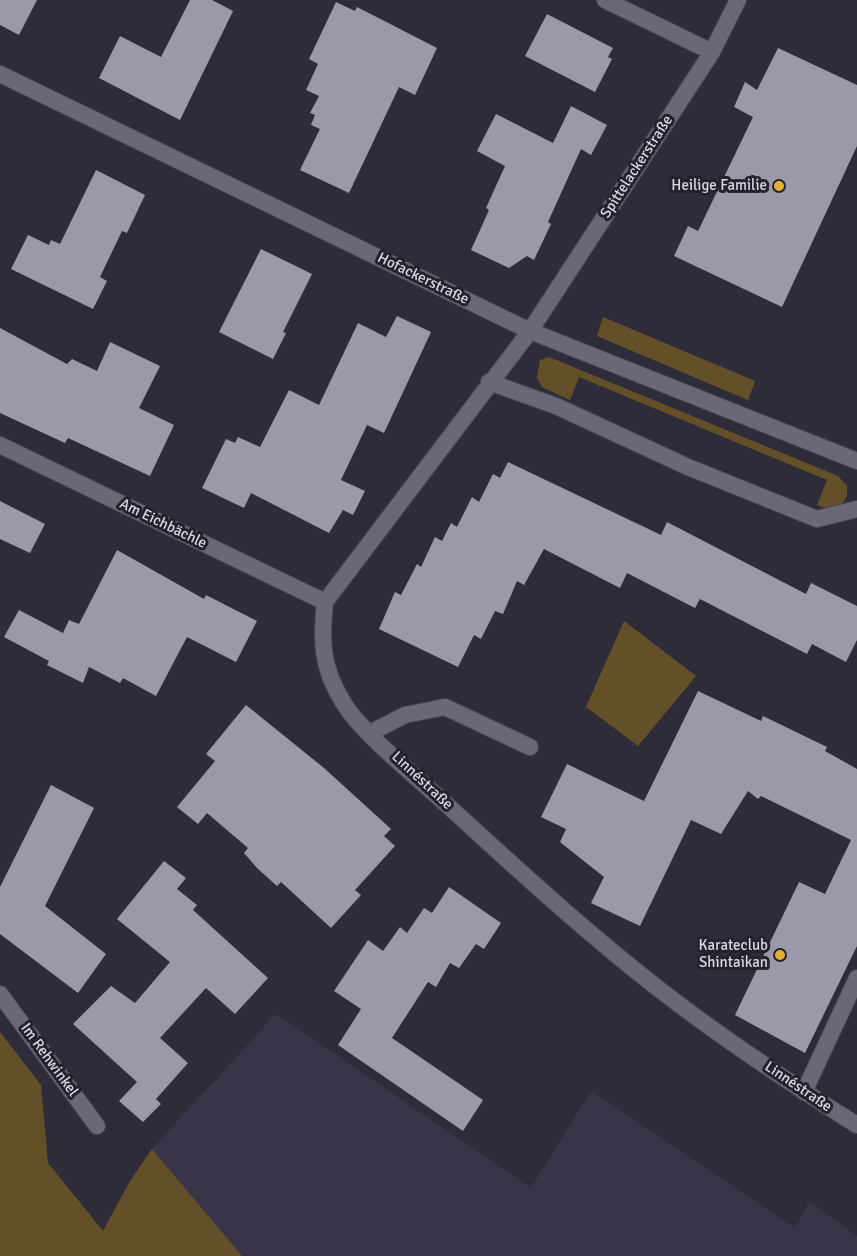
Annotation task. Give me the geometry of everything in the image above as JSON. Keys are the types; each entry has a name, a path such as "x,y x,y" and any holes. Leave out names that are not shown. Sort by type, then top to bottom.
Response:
{"street":[{"path":"605,0 712,52"},
{"name":"Spittelackerstraße","path":"530,331 712,52 738,0"},
{"name":"Hofackerstraße","path":"0,74 530,331 857,461"},
{"path":"325,602 489,382 530,331"},
{"path":"489,382 556,406 688,467 817,519 857,509"},
{"name":"Am Eichbächle","path":"0,445 325,602"},
{"name":"Linnéstraße","path":"325,602 321,638 328,670 343,703 370,733 499,854 635,970 804,1092 857,1125"},
{"path":"370,733 405,715 445,707 530,747"},
{"path":"804,1092 857,978"},
{"name":"Im Rehwinkel","path":"0,994 97,1126"}],"shaded area":[{"path":"603,317 755,381 748,400 597,336"},
{"path":"549,357 838,476 847,486 847,496 842,504 828,509 817,505 827,480 579,377 570,400 542,387 537,378 540,360"},
{"path":"624,621 696,676 638,746 586,707"},
{"path":"276,1014 531,1188 591,1091 795,1228 810,1202 857,1236 857,1256 242,1256 152,1149"},
{"path":"0,1032 41,1085 48,1163 103,1231 130,1181 152,1149 242,1256 0,1256"}],"building":[{"path":"0,0 37,0 19,35 0,25"},
{"path":"190,0 212,0 233,11 180,120 99,78 120,36 161,57"},
{"path":"336,2 355,11 357,7 437,48 415,95 399,87 349,193 300,170 320,129 311,125 315,115 310,113 319,96 306,90 318,64 309,59"},
{"path":"547,14 613,48 608,57 612,59 595,92 525,56"},
{"name":"Heilige Familie","path":"778,48 857,85 857,146 782,307 674,256 688,226 698,231 753,117 734,107 745,82 757,90"},
{"path":"571,106 607,125 591,155 581,149 548,222 551,224 534,260 527,256 509,268 471,250 489,210 486,208 505,166 477,151 496,114 553,143"},
{"path":"96,170 145,195 127,233 122,231 100,277 107,281 93,309 11,269 28,235 49,245 51,240 60,244"},
{"path":"261,249 312,274 283,332 286,333 273,359 219,332"},
{"path":"397,316 431,332 384,433 367,425 341,480 365,491 353,515 343,510 329,533 251,493 244,508 202,488 226,439 235,443 238,437 260,447 289,390 319,405 358,323 386,337"},
{"path":"0,328 67,364 72,359 97,371 110,342 160,366 139,408 174,425 150,476 68,438 65,443 0,413"},
{"path":"508,462 661,535 667,522 806,594 811,583 857,606 857,640 846,662 812,644 807,654 700,599 695,608 627,573 620,588 544,549 524,585 517,581 503,614 495,611 481,639 474,635 458,667 379,629 395,592 401,595 417,564 421,567 435,537 442,541 451,523 457,527 472,497 479,502 493,474 500,478"},
{"path":"0,501 45,524 30,553 0,539"},
{"path":"117,550 204,599 206,595 257,621 236,662 187,637 156,696 123,678 120,683 89,667 83,683 47,665 49,661 4,637 19,610 63,633 69,620 79,624"},
{"path":"698,691 761,721 763,716 827,747 825,751 857,769 857,946 805,1053 735,1015 799,882 825,894 851,840 761,796 758,799 748,791 721,834 691,820 640,926 591,903 604,877 560,842 566,829 541,817 567,764 644,801"},
{"path":"246,705 324,768 391,829 384,836 395,846 355,890 361,895 331,928 281,882 277,886 257,868 244,853 248,848 207,813 198,824 177,807 215,761 206,754"},
{"path":"51,785 94,808 45,906 106,954 78,993 0,934 0,887"},
{"path":"164,861 186,878 177,889 197,905 193,910 268,978 235,1014 206,988 160,1038 188,1063 156,1099 161,1104 143,1122 119,1101 137,1082 73,1024 111,986 135,1003 170,962 117,919"},
{"path":"449,887 501,923 484,949 476,944 459,968 450,963 436,987 428,982 392,1038 483,1100 463,1131 338,1045 361,1009 334,991 368,940 383,951 400,927 407,933 424,908 432,913"}],"place":[{"name":"Heilige Familie","path":"779,186"},
{"name":"Karateclub Shintaikan","path":"780,955"}]}
